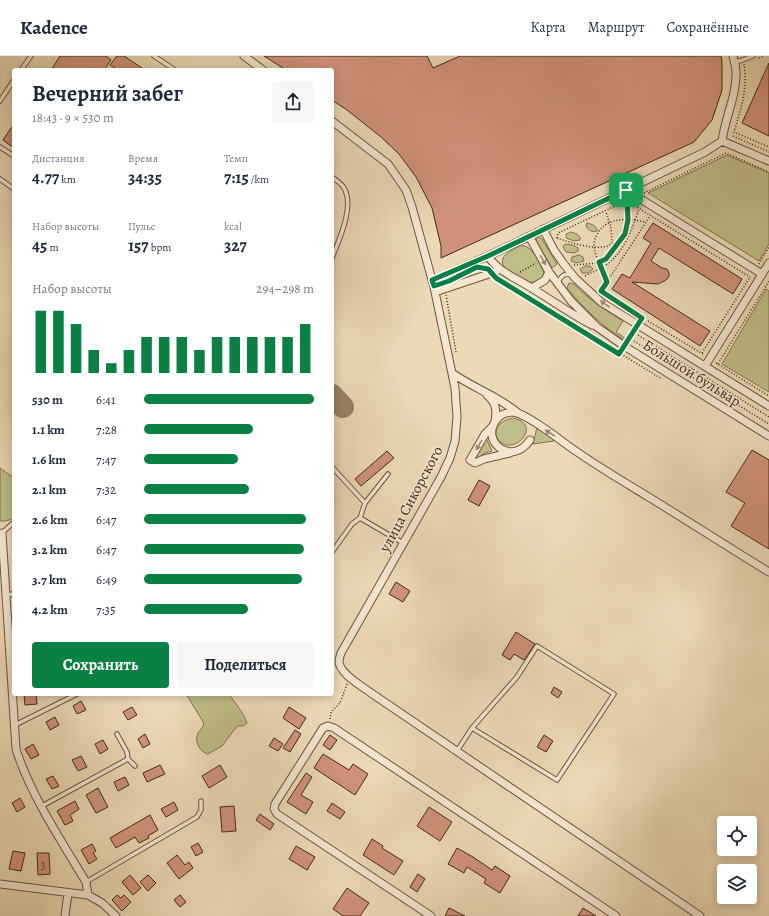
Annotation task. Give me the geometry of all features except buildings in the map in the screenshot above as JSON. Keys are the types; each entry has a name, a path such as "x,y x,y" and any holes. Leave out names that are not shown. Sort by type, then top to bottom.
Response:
{"street":[{"path":"244,56 260,68"},
{"path":"432,280 488,256 626,190 705,152 722,141 734,87 736,70 734,60"},
{"name":"улица Сикорского","path":"334,123 388,164 403,185 412,207 435,292 455,388 457,417 455,441 441,477 341,653 339,663 341,668 349,676"},
{"path":"722,141 769,161"},
{"path":"626,190 762,274"},
{"name":"Большой бульвар","path":"543,229 556,253 573,271 586,289 601,302 769,406"},
{"name":"Большой бульвар","path":"529,236 549,272 571,301 597,327 624,346 769,436"},
{"path":"488,256 500,269 575,316 597,327"},
{"path":"705,366 769,263"},
{"path":"435,292 500,269"},
{"path":"532,288 545,280 549,272"},
{"path":"452,373 482,391 495,396 575,451 769,572"},
{"path":"482,391 492,400 495,405 496,413 492,433 493,441 504,451 512,452"},
{"path":"521,415 513,412 499,416 485,434 470,460 476,463 484,459 518,451 526,447 530,440"},
{"path":"2,533 12,693"},
{"path":"349,676 371,693 700,916"},
{"path":"12,696 16,749 21,764 42,806 86,882 88,895"},
{"path":"430,916 277,814 274,809 275,804 323,728 328,726 334,728 616,916"},
{"path":"0,884 88,895 102,903 116,916"},
{"path":"65,916 68,893"}],"lane":[{"path":"22,68 30,56"},
{"path":"154,56 172,68"},
{"path":"734,60 743,60 753,56"},
{"path":"0,101 12,83"},
{"path":"0,147 12,155"},
{"path":"0,179 12,188"},
{"path":"334,179 343,187 348,205 334,252"},
{"path":"558,283 560,277 573,271"},
{"path":"334,468 365,503"},
{"path":"334,549 352,524 360,518 365,503 388,474"},
{"path":"360,518 403,543"},
{"path":"2,533 12,524"},
{"path":"6,597 12,594"},
{"path":"457,751 472,728 518,677 537,646 614,694 558,780 472,728"},
{"path":"14,725 73,696"},
{"path":"117,734 127,752 128,759 135,766"},
{"path":"42,806 128,759"},
{"path":"86,882 197,817 201,810 201,801"}],"path":[{"path":"743,60 745,65 746,82 744,100 734,132 769,147"},
{"path":"733,136 769,152"},
{"path":"559,244 557,238 558,233 726,153 769,172"},
{"path":"627,201 750,278"},
{"path":"573,271 573,265 599,262 606,259 625,234 628,220 627,201"},
{"path":"588,281 583,277 613,260 620,251 639,209"},
{"path":"606,211 613,243 617,243"},
{"path":"601,291 650,216"},
{"path":"607,282 594,247 594,240 597,234 605,225 615,221 635,220 646,222"},
{"path":"557,238 568,242 594,247 608,246"},
{"path":"608,246 612,240"},
{"path":"608,246 612,251"},
{"path":"702,353 769,247"},
{"path":"509,285 518,273 542,260"},
{"path":"492,273 496,278 664,381"},
{"path":"718,364 769,281"},
{"path":"596,288 636,314"},
{"path":"445,289 457,355"},
{"path":"769,396 702,353 642,318 633,332 769,417"},
{"path":"619,354 629,338 769,424"},
{"path":"328,726 331,712 340,703 349,676"}],"shaded area":[{"path":"727,155 769,173 769,244 759,261 648,193"},
{"path":"587,223 594,226 597,231 594,232 589,230 586,226"},
{"path":"571,232 577,234 580,237 580,240 574,241 566,238 566,234"},
{"path":"539,237 542,239 557,264 552,268 536,241"},
{"path":"565,244 573,245 578,248 578,251 574,253 566,252 563,247"},
{"path":"520,246 525,246 532,251 544,272 543,276 538,282 529,282 506,269 503,265 503,258 512,250"},
{"path":"579,255 583,257 584,261 576,263 571,261 572,257"},
{"path":"585,266 590,266 593,269 588,273 582,273 580,269"},
{"path":"569,283 574,284 585,295 623,321 616,332 625,338 624,340 608,329 586,310 567,288"},
{"path":"766,289 769,291 769,392 722,364"},
{"path":"513,418 522,422 526,427 526,434 516,444 509,445 502,443 496,436 498,426 506,420"},
{"path":"537,427 554,439 554,441 533,444"},
{"path":"486,438 492,451 485,453 476,459 474,456"},
{"path":"0,468 12,477 12,519 0,521"},
{"path":"187,696 230,696 247,723 243,726 238,726 222,746 208,754 200,749 197,743 198,733 204,725"}],"taxiway":[{"path":"334,397 343,407"}],"route":[{"path":"626,190 637,196 627,201 628,220 625,234 606,259 599,262 607,282 601,291 642,318 619,354 496,278 488,269 477,267 449,281 434,286 432,280 488,256 626,190"}]}
